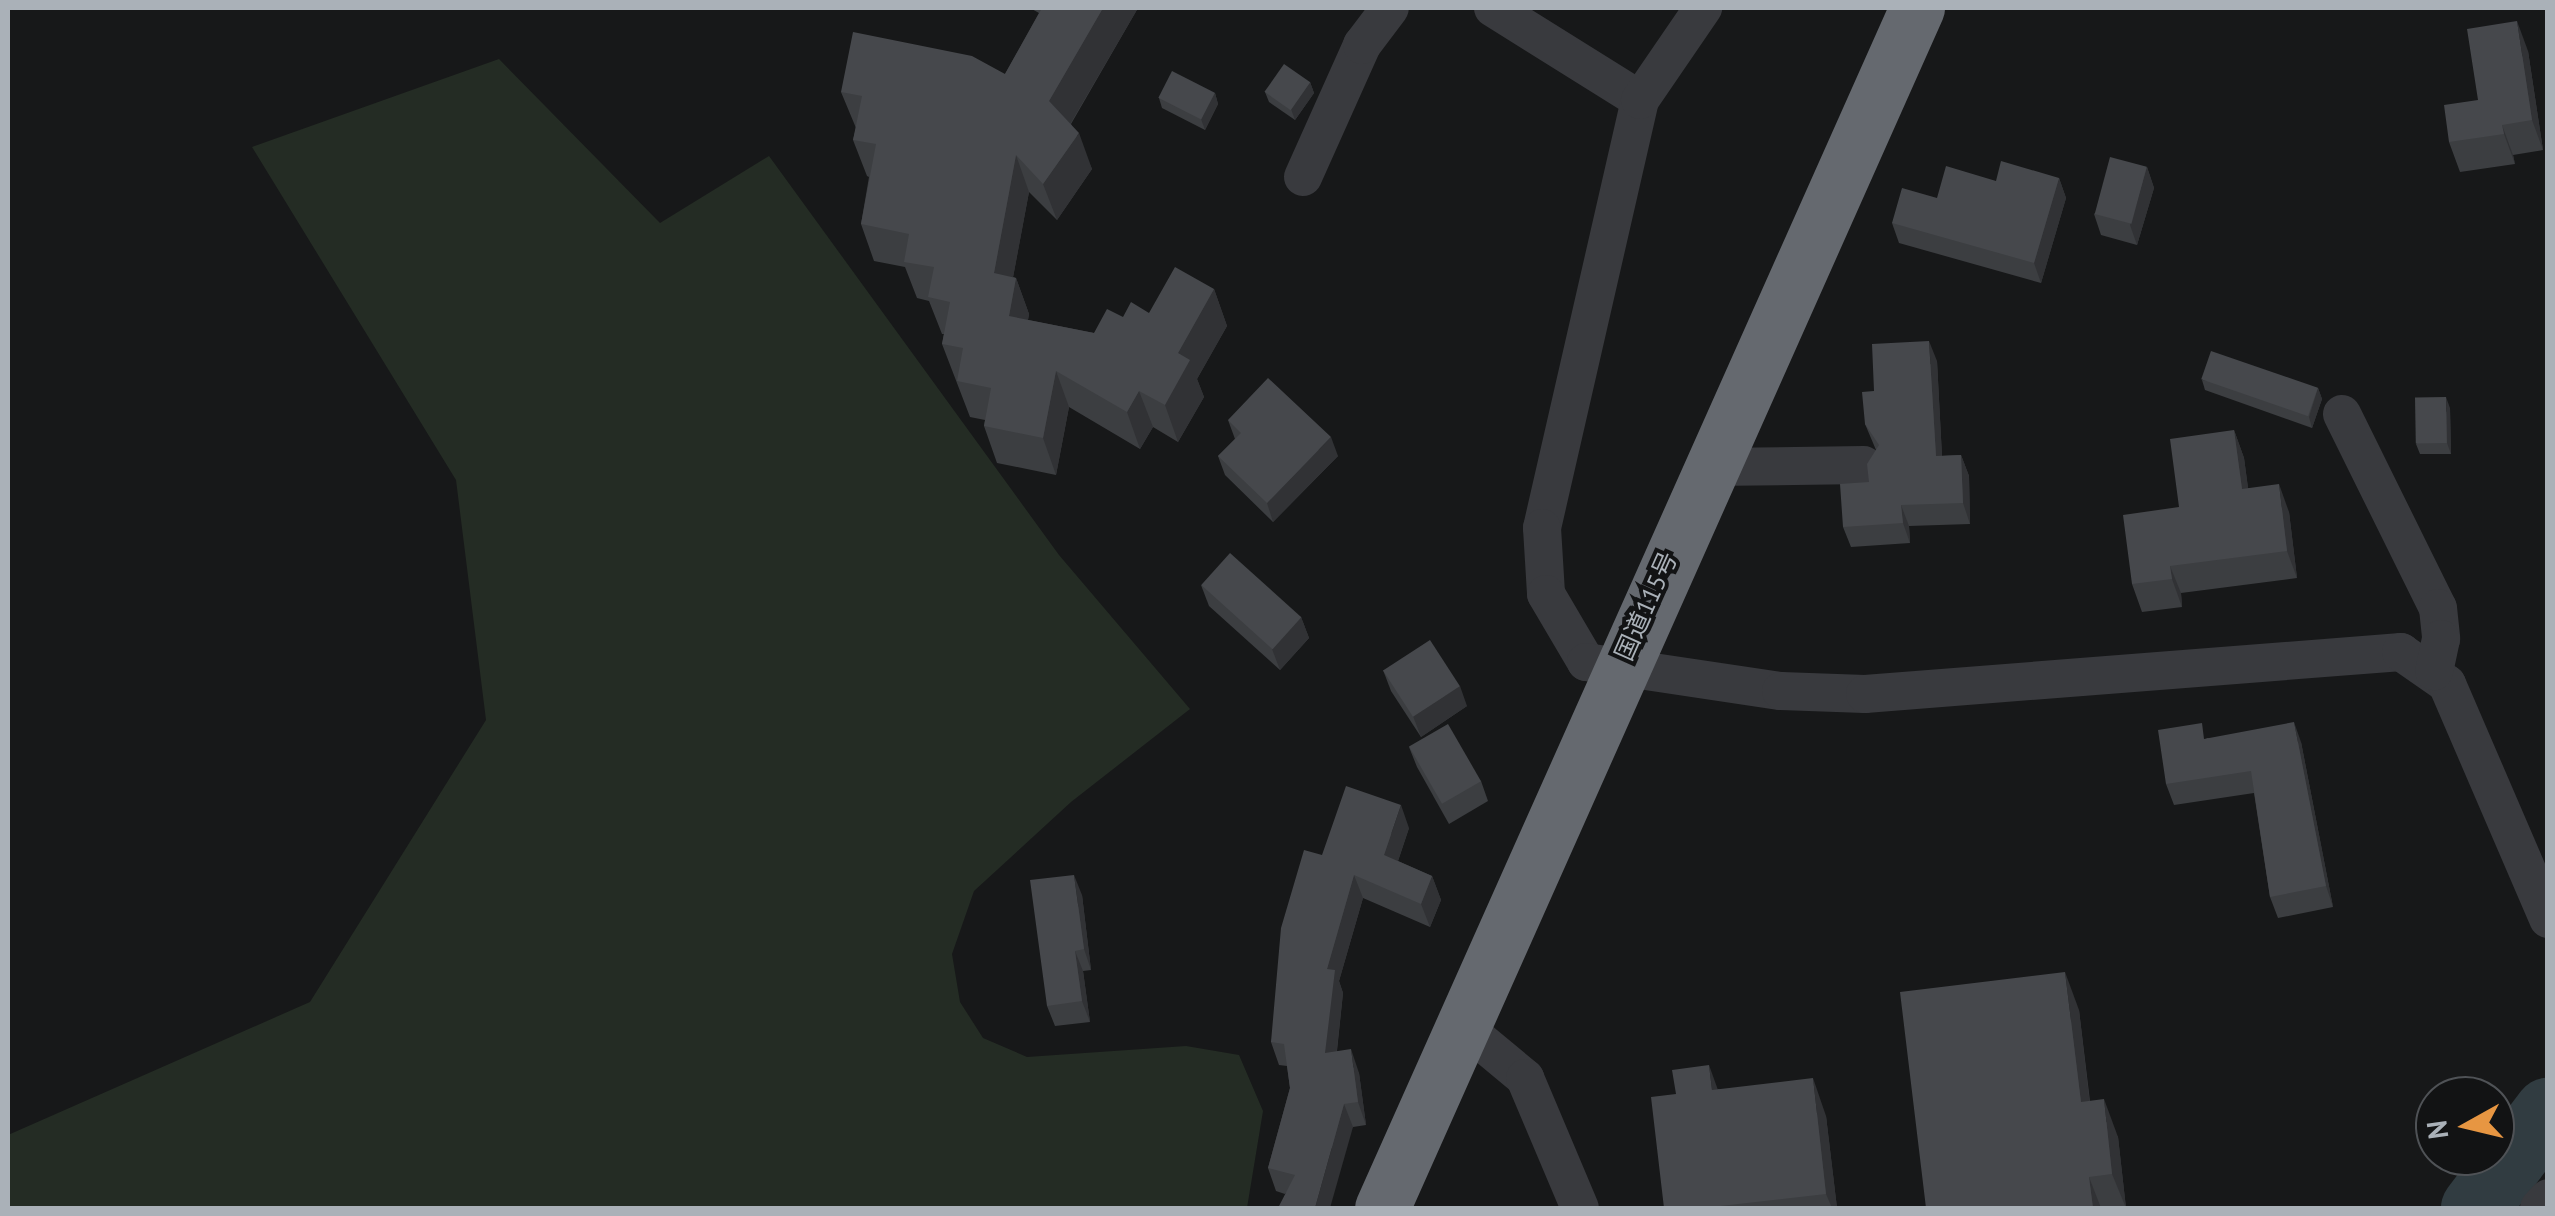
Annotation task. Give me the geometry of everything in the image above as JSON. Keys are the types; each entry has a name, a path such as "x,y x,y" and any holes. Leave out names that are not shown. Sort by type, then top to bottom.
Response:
{"highway":[{"name":"国道115号","path":"1382,1208 1466,1029 1617,670 1917,8"}],"street":[{"path":"1303,177 1362,45 1390,8"},
{"path":"1494,8 1640,100"},
{"path":"1704,8 1640,100 1541,555 1546,594 1569,641 1586,662 1617,670 1683,673 1781,691 1865,694 2367,650 2401,652 2434,671 2472,734 2548,919"},
{"path":"2342,414 2438,608 2441,639 2434,671"},
{"path":"1708,467 1864,465"},
{"path":"1466,1029 1525,1078 1580,1208"},
{"path":"2540,1208 2548,1198"}],"shaded area":[{"path":"499,59 660,223 769,156 1059,555 1190,709 1071,802 974,891 952,954 960,1002 983,1038 1027,1057 1186,1046 1239,1055 1263,1111 1247,1208 8,1208 8,1135 310,1002 486,720 456,480 252,147"}],"building":[{"path":"1042,8 1103,8 1049,101 1079,133 1043,184 1016,155 994,273 1016,278 1009,316 1094,333 1107,309 1123,317 1131,302 1149,313 1175,267 1214,289 1178,353 1190,360 1165,405 1139,391 1127,412 1056,371 1043,438 984,426 991,388 957,381 963,348 942,344 950,302 928,297 934,267 904,262 909,234 861,224 876,144 853,140 862,96 841,92 853,32 972,56 1005,74"},
{"path":"2517,21 2532,120 2502,125 2504,134 2449,142 2444,105 2478,100 2467,29"},
{"path":"1284,64 1310,82 1291,110 1264,92"},
{"path":"1172,71 1215,93 1201,120 1158,98"},
{"path":"2110,157 2147,167 2131,224 2095,214"},
{"path":"2001,161 2059,178 2034,263 1892,223 1902,188 1937,198 1946,166 1996,181"},
{"path":"1929,341 1936,456 1961,455 1963,503 1901,505 1903,523 1843,527 1840,484 1869,482 1867,464 1879,445 1865,424 1862,392 1874,391 1872,344"},
{"path":"2211,351 2318,388 2308,416 2201,379"},
{"path":"1268,378 1331,437 1267,503 1218,456 1241,433 1228,420"},
{"path":"2446,397 2447,443 2416,444 2415,398"},
{"path":"2234,430 2242,489 2279,484 2287,551 2170,566 2172,579 2132,584 2123,515 2179,507 2170,439"},
{"path":"1230,553 1301,617 1273,649 1201,585"},
{"path":"1430,640 1460,686 1413,717 1383,670"},
{"path":"2294,722 2326,886 2270,897 2251,771 2166,784 2158,730 2202,723 2204,739"},
{"path":"1448,724 1481,781 1442,804 1409,746"},
{"path":"1346,786 1401,805 1384,855 1432,876 1421,904 1354,875 1327,969 1335,970 1325,1053 1351,1049 1358,1102 1344,1104 1315,1208 1278,1208 1295,1175 1268,1168 1290,1088 1284,1044 1271,1042 1281,928 1304,850 1322,855"},
{"path":"1074,875 1084,949 1075,951 1082,1001 1047,1006 1030,880"},
{"path":"2065,972 2081,1102 2104,1099 2112,1174 2089,1177 2093,1208 1926,1208 1900,992"},
{"path":"1709,1065 1712,1090 1813,1078 1826,1194 1703,1208 1664,1208 1651,1097 1676,1094 1672,1070"}],"waterway":[{"path":"2475,1208 2548,1112"}]}
